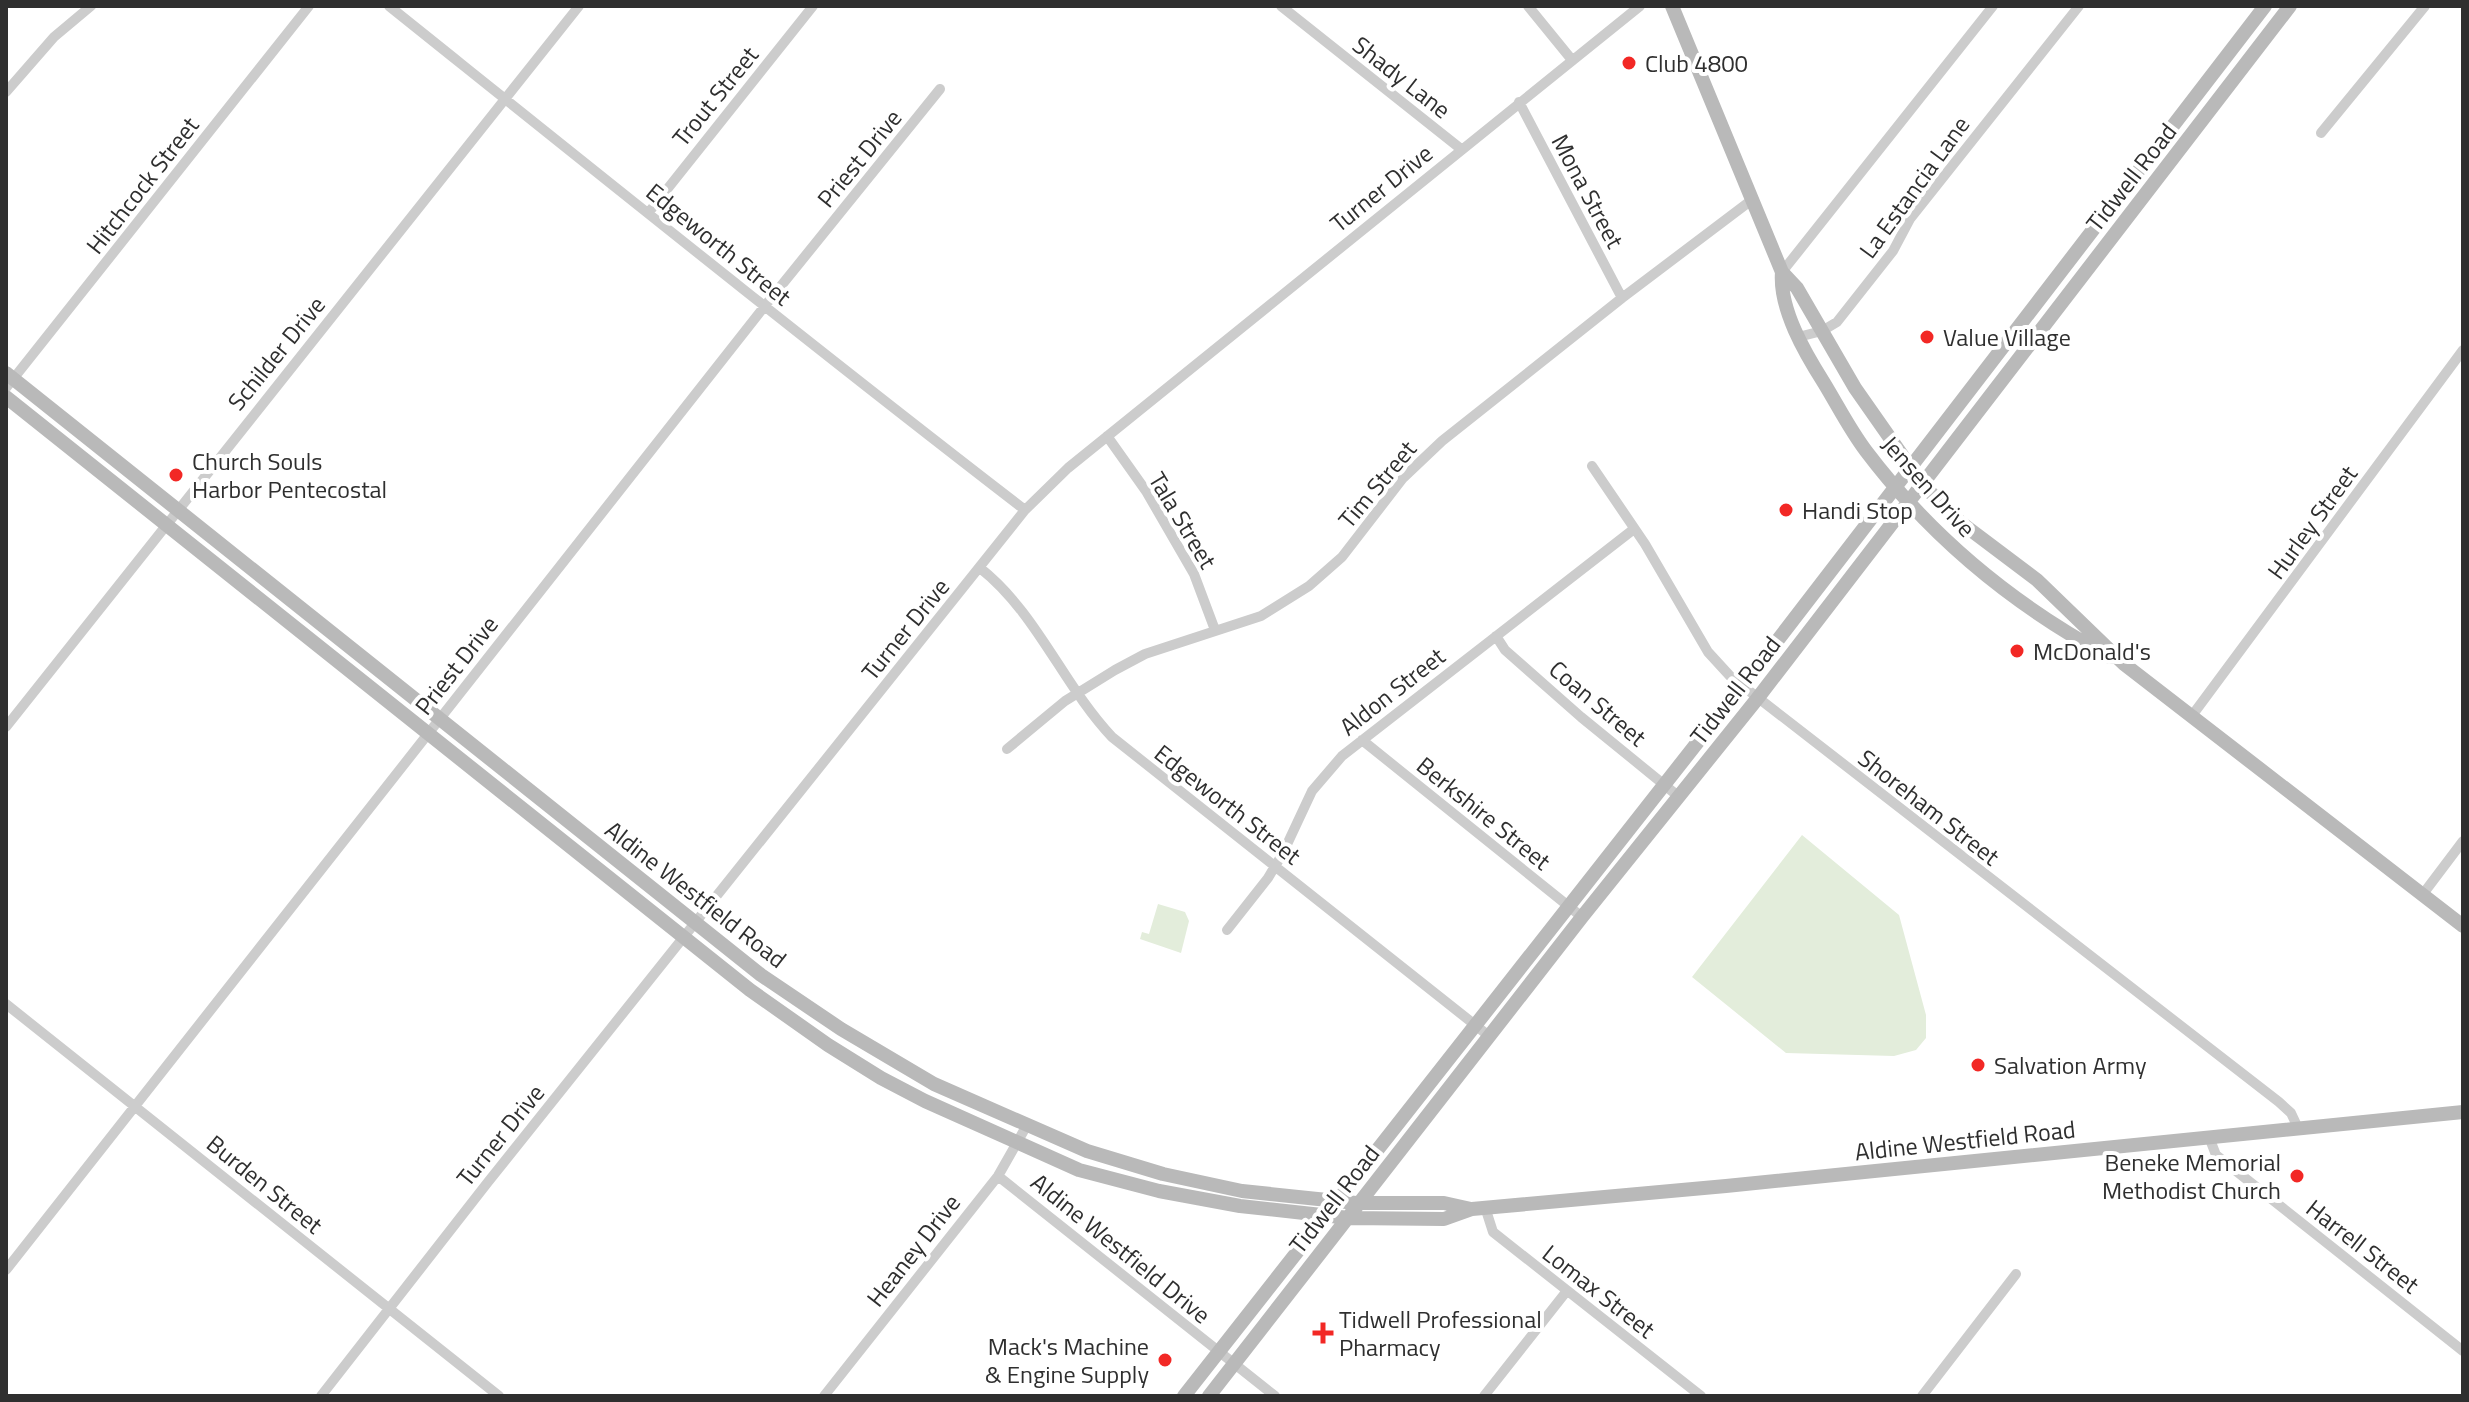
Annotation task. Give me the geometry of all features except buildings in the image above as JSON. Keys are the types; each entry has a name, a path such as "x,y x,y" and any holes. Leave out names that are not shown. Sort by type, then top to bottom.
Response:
{"main road":[{"name":"Jensen Drive","path":"1672,6 1782,272 1797,288 1855,388 1923,485 1960,522 2063,604 2124,664 2463,926"},
{"name":"Tidwell Road","path":"1184,1396 1742,687 2265,6"},
{"name":"Tidwell Road","path":"1209,1396 1582,917 1757,699 2289,6"},
{"path":"2191,102 2207,114"},
{"path":"2112,206 2128,217"},
{"name":"Jensen Drive","path":"1782,272 1781,287 1798,337 1865,450 1909,503 1948,543 2016,600 2060,630 2124,664"},
{"path":"2039,302 2054,313"},
{"path":"1984,372 2000,384"},
{"name":"Aldine Westfield Road","path":"8,380 177,510 761,975 891,1060 934,1084 1087,1151 1163,1174 1242,1191 1360,1203 1444,1203 1478,1208"},
{"name":"Aldine Westfield Road","path":"6,397 750,990 852,1061 925,1101 1079,1170 1159,1191 1240,1206 1349,1218 1444,1219 1478,1208 2463,1112"},
{"path":"294,628 306,613"},
{"path":"553,832 565,817"},
{"path":"1159,1191 1163,1174"}],"street":[{"path":"6,92 54,37 91,6"},
{"name":"Hitchcock Street","path":"8,380 309,6"},
{"name":"Edgeworth Street","path":"389,6 764,307 1025,510"},
{"name":"Schilder Drive","path":"6,727 579,6"},
{"name":"Trout Street","path":"649,212 813,6"},
{"name":"Shady Lane","path":"1281,6 1461,149"},
{"path":"1528,6 1572,60"},
{"name":"Turner Drive","path":"321,1396 1025,510 1107,436 1640,6"},
{"path":"1782,272 1993,6"},
{"name":"La Estancia Lane","path":"1798,337 1822,331 1837,322 1885,262 1910,219 2079,6"},
{"path":"2321,133 2425,6"},
{"name":"Priest Drive","path":"6,1270 427,733 940,89"},
{"name":"Mona Street","path":"1519,102 1622,298"},
{"name":"Tim Street","path":"1007,749 1077,693 1145,654 1261,616 1309,586 1342,557 1403,478 1434,447 1753,199"},
{"name":"Hurley Street","path":"2191,717 2463,350"},
{"name":"Tala Street","path":"1107,436 1146,491 1194,574 1215,630"},
{"name":"Shoreham Street","path":"1592,466 1645,544 1708,652 1742,687 2279,1102 2291,1113 2298,1128"},
{"name":"Aldon Street","path":"1227,930 1275,867 1312,791 1325,774 1362,740 1634,529"},
{"name":"Edgeworth Street","path":"980,568 1017,606 1077,693 1112,737 1489,1036"},
{"name":"Coan Street","path":"1496,636 1505,650 1581,717 1678,796"},
{"name":"Berkshire Street","path":"1362,740 1582,917"},
{"path":"2423,894 2463,841"},
{"name":"Burden Street","path":"6,1004 499,1396"},
{"name":"Heaney Drive","path":"824,1396 998,1176 1027,1125"},
{"name":"Harrell Street","path":"2209,1137 2216,1155 2463,1351"},
{"name":"Aldine Westfield Drive","path":"998,1176 1275,1396"},
{"name":"Lomax Street","path":"1478,1208 1493,1232 1694,1394"},
{"path":"1922,1396 2016,1274"},
{"path":"1484,1396 1566,1292"}],"green space":[{"path":"1802,835 1899,915 1926,1015 1926,1038 1916,1050 1894,1056 1786,1053 1692,977"},
{"path":"1158,904 1185,912 1189,921 1181,953 1140,939 1142,932 1149,934"}],"place":[{"name":"Club 4800","path":"1629,63"},
{"name":"Value Village","path":"1927,337"},
{"name":"Church Souls Harbor Pentecostal","path":"176,475"},
{"name":"Handi Stop","path":"1786,510"},
{"name":"McDonald's","path":"2017,651"},
{"name":"Salvation Army","path":"1978,1065"},
{"name":"Beneke Memorial Methodist Church","path":"2297,1176"},
{"name":"Tidwell Professional Pharmacy","path":"1323,1333"},
{"name":"Mack's Machine & Engine Supply","path":"1165,1360"}]}
